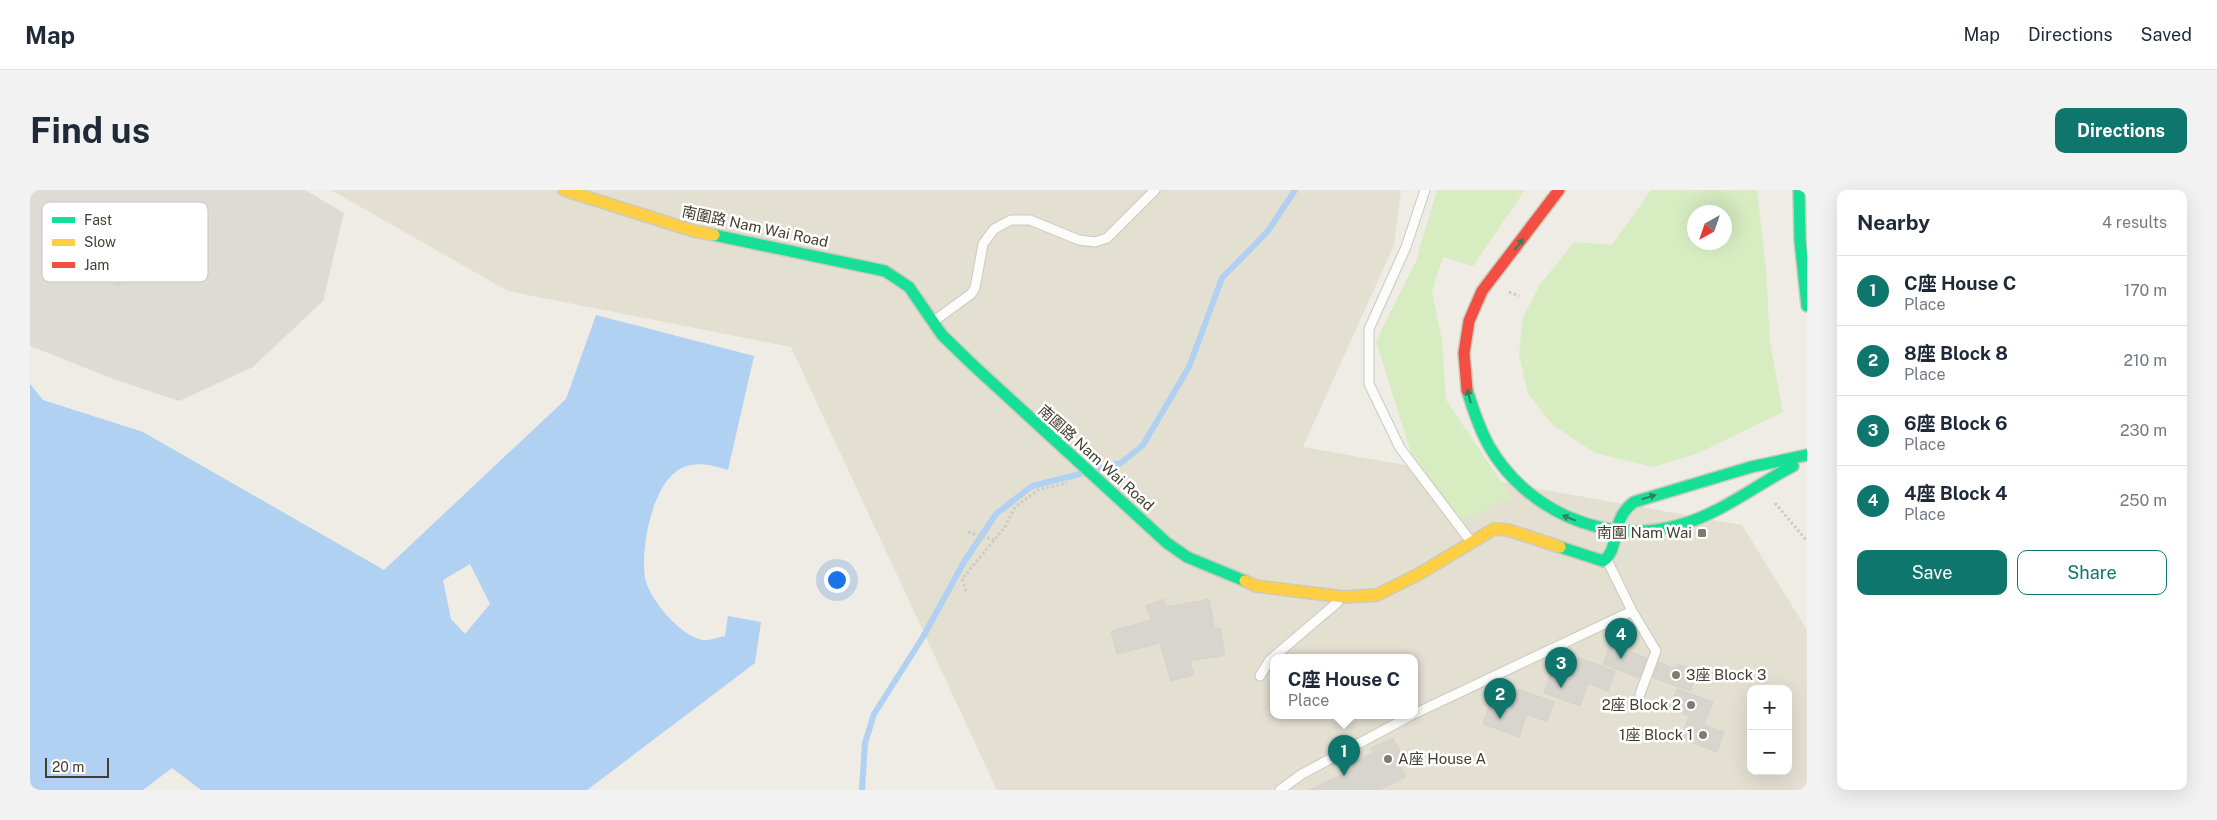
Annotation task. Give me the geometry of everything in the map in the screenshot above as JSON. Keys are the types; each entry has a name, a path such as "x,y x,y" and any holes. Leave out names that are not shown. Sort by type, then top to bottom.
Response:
{"street":[{"name":"南圍路 Nam Wai Road","path":"564,190 694,231 885,271 900,279 914,292 931,323 1010,400 1167,543 1187,557 1256,586 1344,597 1377,595 1419,574 1470,541 1494,529 1508,530 1599,560 1606,559"},
{"path":"1559,190 1475,303 1466,327 1464,344 1468,394 1481,430 1499,461 1517,482 1534,498 1561,515 1585,524 1616,529 1656,530 1697,519 1807,459"},
{"path":"1799,190 1801,248 1807,306"},
{"path":"1606,559 1612,547 1622,513 1634,502 1751,467 1807,455"}],"lane":[{"path":"931,323 971,294 975,288 983,244 994,229 1011,220 1030,220 1079,240 1095,242 1108,238 1154,190"},
{"path":"1425,190 1406,247 1369,329 1369,384 1400,448 1470,541"},
{"path":"1606,559 1632,610 1656,651 1640,694"},
{"path":"1277,654 1344,597"},
{"path":"1418,712 1632,610"},
{"path":"1260,676 1270,660"},
{"path":"1280,790 1302,774 1403,719"}],"path":[{"path":"966,591 962,580 1005,527 1015,507 1038,490 1093,475"},
{"path":"1772,498 1807,541"},
{"path":"968,532 994,540"}],"shaded area":[{"path":"30,190 305,190 344,213 323,301 253,367 179,401 111,378 30,346"},
{"path":"331,190 1401,190 1394,245 1303,447 1742,525 1807,630 1807,790 997,790 791,347 508,291"}],"green space":[{"path":"1437,190 1525,190 1473,266 1443,257 1432,292 1442,340 1446,400 1512,498 1462,520 1411,453 1376,341 1416,261"},
{"path":"1651,190 1757,190 1766,269 1770,343 1783,412 1696,454 1653,467 1595,453 1553,425 1528,393 1519,355 1523,317 1541,283 1574,242 1612,245"}],"water":[{"path":"596,315 754,356 728,470 708,465 697,464 687,466 675,472 665,483 657,497 651,514 647,532 644,565 648,587 659,606 676,625 694,637 705,640 725,636 728,616 761,622 755,663 587,790 201,790 172,768 143,790 30,790 30,384 43,400 143,432 384,570 566,399","holes":["470,564 490,604 465,634 451,619 443,580"]}],"building":[{"path":"111,282 121,282 118,287"},
{"path":"1164,599 1166,607 1209,599 1215,629 1220,628 1225,655 1190,661 1194,675 1171,681 1160,643 1117,654 1111,631 1151,620 1146,606"},
{"path":"1610,644 1647,658 1639,678 1603,664"},
{"path":"1579,658 1615,671 1608,691 1588,683 1580,706 1544,693 1551,673 1571,680"},
{"name":"3座 Block 3","path":"1658,662 1676,669 1678,664 1698,671 1690,691 1653,678"},
{"path":"1518,689 1554,702 1547,722 1527,714 1519,737 1483,724 1490,704 1510,712"},
{"path":"1677,689 1713,702 1704,725 1724,732 1717,752 1681,738 1689,716 1669,708"},
{"path":"1393,738 1401,754 1399,755 1402,762 1399,763 1406,777 1379,790 1309,790 1352,770 1349,765 1373,753 1371,748"}],"waterway":[{"path":"1097,469 1121,463 1143,445 1189,367 1222,278 1268,231 1295,190"},
{"path":"862,790 865,743 874,714 923,637 964,562 996,514 1032,486 1080,474"}],"traffic: fast":[{"path":"1799,190 1800,240 1807,306"},
{"path":"714,235 885,271 909,287 942,335 974,366 1167,543 1187,557 1245,581"},
{"path":"1467,390 1485,439 1505,469 1524,488 1545,504 1569,517 1594,526 1621,531 1648,531 1675,526 1721,508 1793,466"},
{"path":"1560,547 1603,561 1612,549 1621,517 1634,502 1751,467 1807,455"}],"traffic: slow":[{"path":"564,190 694,231 714,235"},
{"path":"1245,581 1256,586 1344,597 1377,595 1419,574 1494,529 1508,530 1560,547"}],"traffic: jam":[{"path":"1467,390 1464,353 1469,321 1482,291 1559,190"}],"place":[{"name":"南圍 Nam Wai","path":"1702,533"},
{"name":"4座 Block 4","path":"1621,659"},
{"name":"3座 Block 3","path":"1676,675"},
{"name":"6座 Block 6","path":"1561,688"},
{"name":"2座 Block 2","path":"1691,705"},
{"name":"8座 Block 8","path":"1500,719"},
{"name":"1座 Block 1","path":"1703,735"},
{"name":"A座 House A","path":"1388,759"},
{"name":"C座 House C","path":"1344,776"}]}
